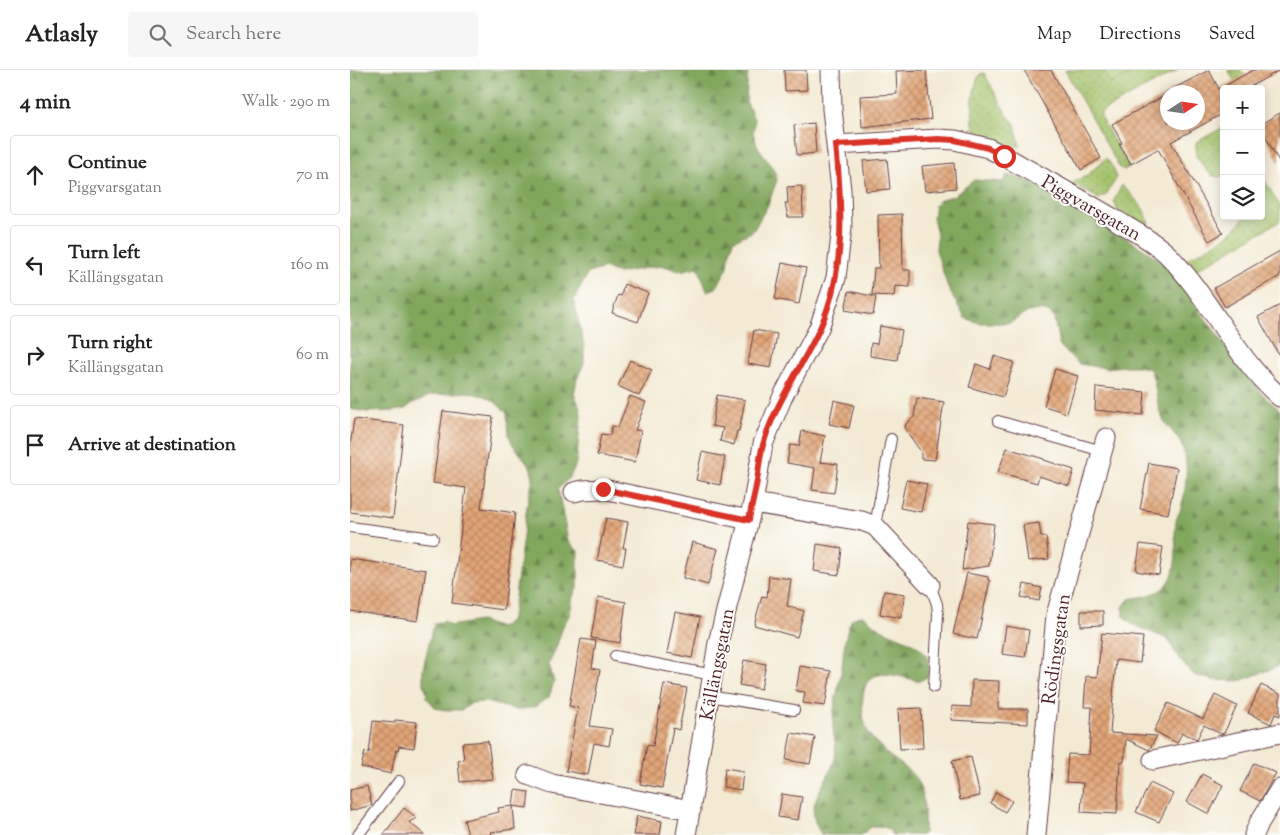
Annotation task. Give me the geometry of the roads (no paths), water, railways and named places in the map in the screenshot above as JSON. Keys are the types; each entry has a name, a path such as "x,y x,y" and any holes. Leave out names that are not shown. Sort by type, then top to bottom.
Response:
{"street":[{"name":"Källängsgatan","path":"686,835 709,696 725,614 751,511 762,449 768,430 790,382 820,328 836,278 842,228 841,190 832,109 832,70"},
{"name":"Piggvarsgatan","path":"836,145 938,139 955,140 988,148 1011,160 1154,243 1193,285 1256,374 1280,397"},
{"name":"Rödingsgatan","path":"1036,835 1056,616 1104,444"},
{"path":"574,492 603,489 751,511 862,522 875,526 930,585"},
{"path":"1153,760 1280,734"},
{"path":"528,775 552,784 691,810"},
{"path":"1254,835 1259,823 1280,789"}],"lane":[{"path":"998,421 1104,444"},
{"path":"875,526 891,439"},
{"path":"350,527 433,538"},
{"path":"930,585 938,614 934,687"},
{"path":"615,656 713,675"},
{"path":"709,696 794,710"},
{"path":"358,835 399,781"}]}
